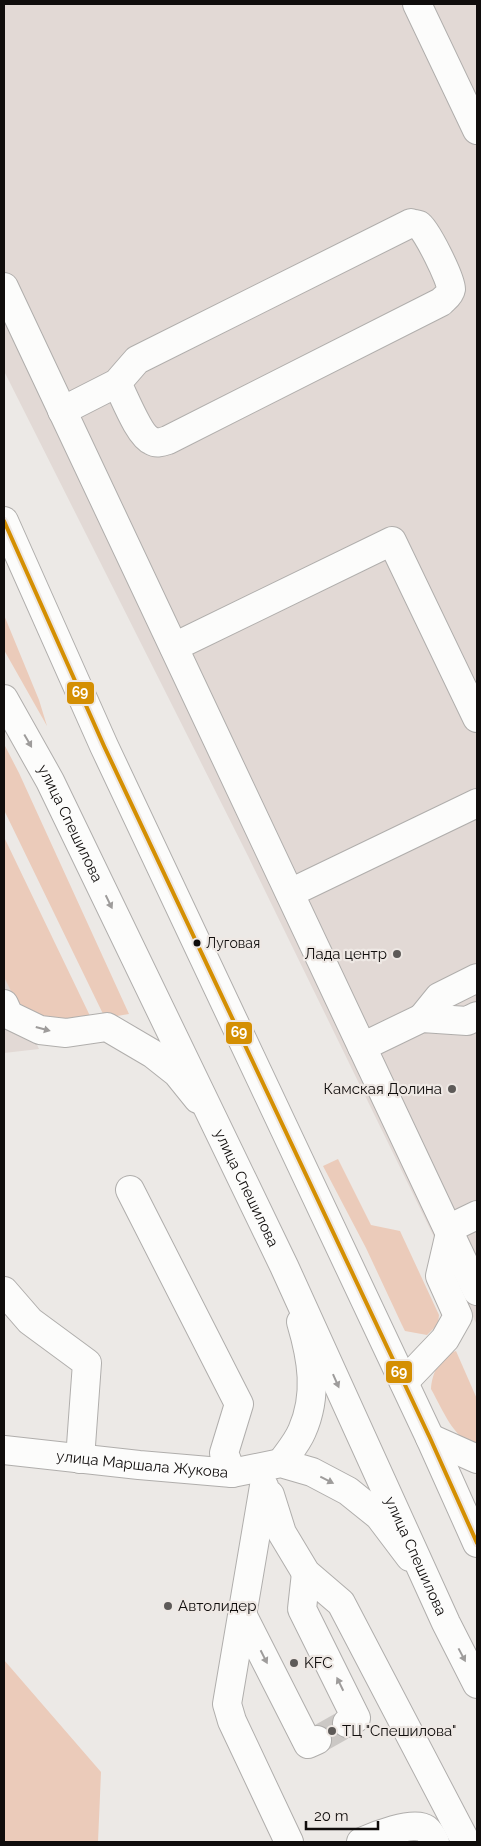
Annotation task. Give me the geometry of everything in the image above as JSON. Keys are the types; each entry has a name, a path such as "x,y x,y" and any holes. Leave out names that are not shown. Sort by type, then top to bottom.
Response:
{"main road":[{"path":"417,4 477,130"},
{"path":"62,411 117,383 137,360 411,223 419,226 425,233 451,288 448,296 441,302 168,440 158,443 150,441 142,432 117,383"},
{"path":"4,287 477,1291"},
{"path":"4,521 104,746 404,1382 477,1543"},
{"path":"4,539 28,572"},
{"path":"174,647 392,541 477,718"},
{"name":"улица Спешилова","path":"4,699 50,781 284,1266 446,1624 477,1684"},
{"path":"290,894 477,803"},
{"path":"362,1047 422,1018 439,997 477,978"},
{"path":"6,1011 40,1030 66,1033 107,1028 153,1054 177,1073 211,1114"},
{"path":"422,1018 467,1021 477,1016"},
{"path":"130,1190 239,1404 224,1453 232,1473"},
{"path":"404,1382 445,1339 458,1316 440,1276 449,1231 477,1214"},
{"path":"284,1266 310,1353 313,1396 302,1432 274,1465 242,1614 227,1704 228,1713 289,1842"},
{"path":"4,1291 30,1321 87,1363 80,1458"},
{"path":"430,1438 477,1459"},
{"name":"улица Маршала Жукова","path":"4,1450 232,1473 274,1465"},
{"path":"274,1465 312,1472 348,1491 379,1516 409,1556 446,1624"},
{"path":"270,1495 282,1533 306,1573 341,1603 466,1842"},
{"path":"306,1573 302,1609 356,1718 347,1723"},
{"path":"242,1614 308,1744 317,1740"},
{"path":"376,1839 420,1826 427,1829 435,1842"}],"shaded area":[{"path":"4,4 477,4 477,1325 248,856 4,371"},
{"path":"4,615 39,700 47,726 4,650"},
{"path":"4,744 129,1014 105,1018 4,810"},
{"path":"4,837 91,1018 54,1019 36,1015 16,1001 4,977"},
{"path":"4,970 39,1049 4,1053"},
{"path":"338,1159 371,1225 400,1231 439,1315 438,1324 427,1335 405,1331 366,1248 323,1166"},
{"path":"456,1351 477,1399 477,1448 468,1443 455,1430 431,1389 435,1371 441,1361 450,1353"},
{"path":"4,1660 101,1772 98,1842 4,1842"}],"tunnel":[{"path":"317,1740 347,1723"}],"transit line":[{"name":"69","path":"4,521 104,746 430,1438 477,1543"}],"place":[{"name":"Луговая","path":"197,943"},
{"name":"Лада центр","path":"397,954"},
{"name":"Камская Долина","path":"452,1089"},
{"name":"Автолидер","path":"168,1606"},
{"name":"KFC","path":"294,1663"},
{"name":"ТЦ \"Спешилова\"","path":"332,1731"}]}
